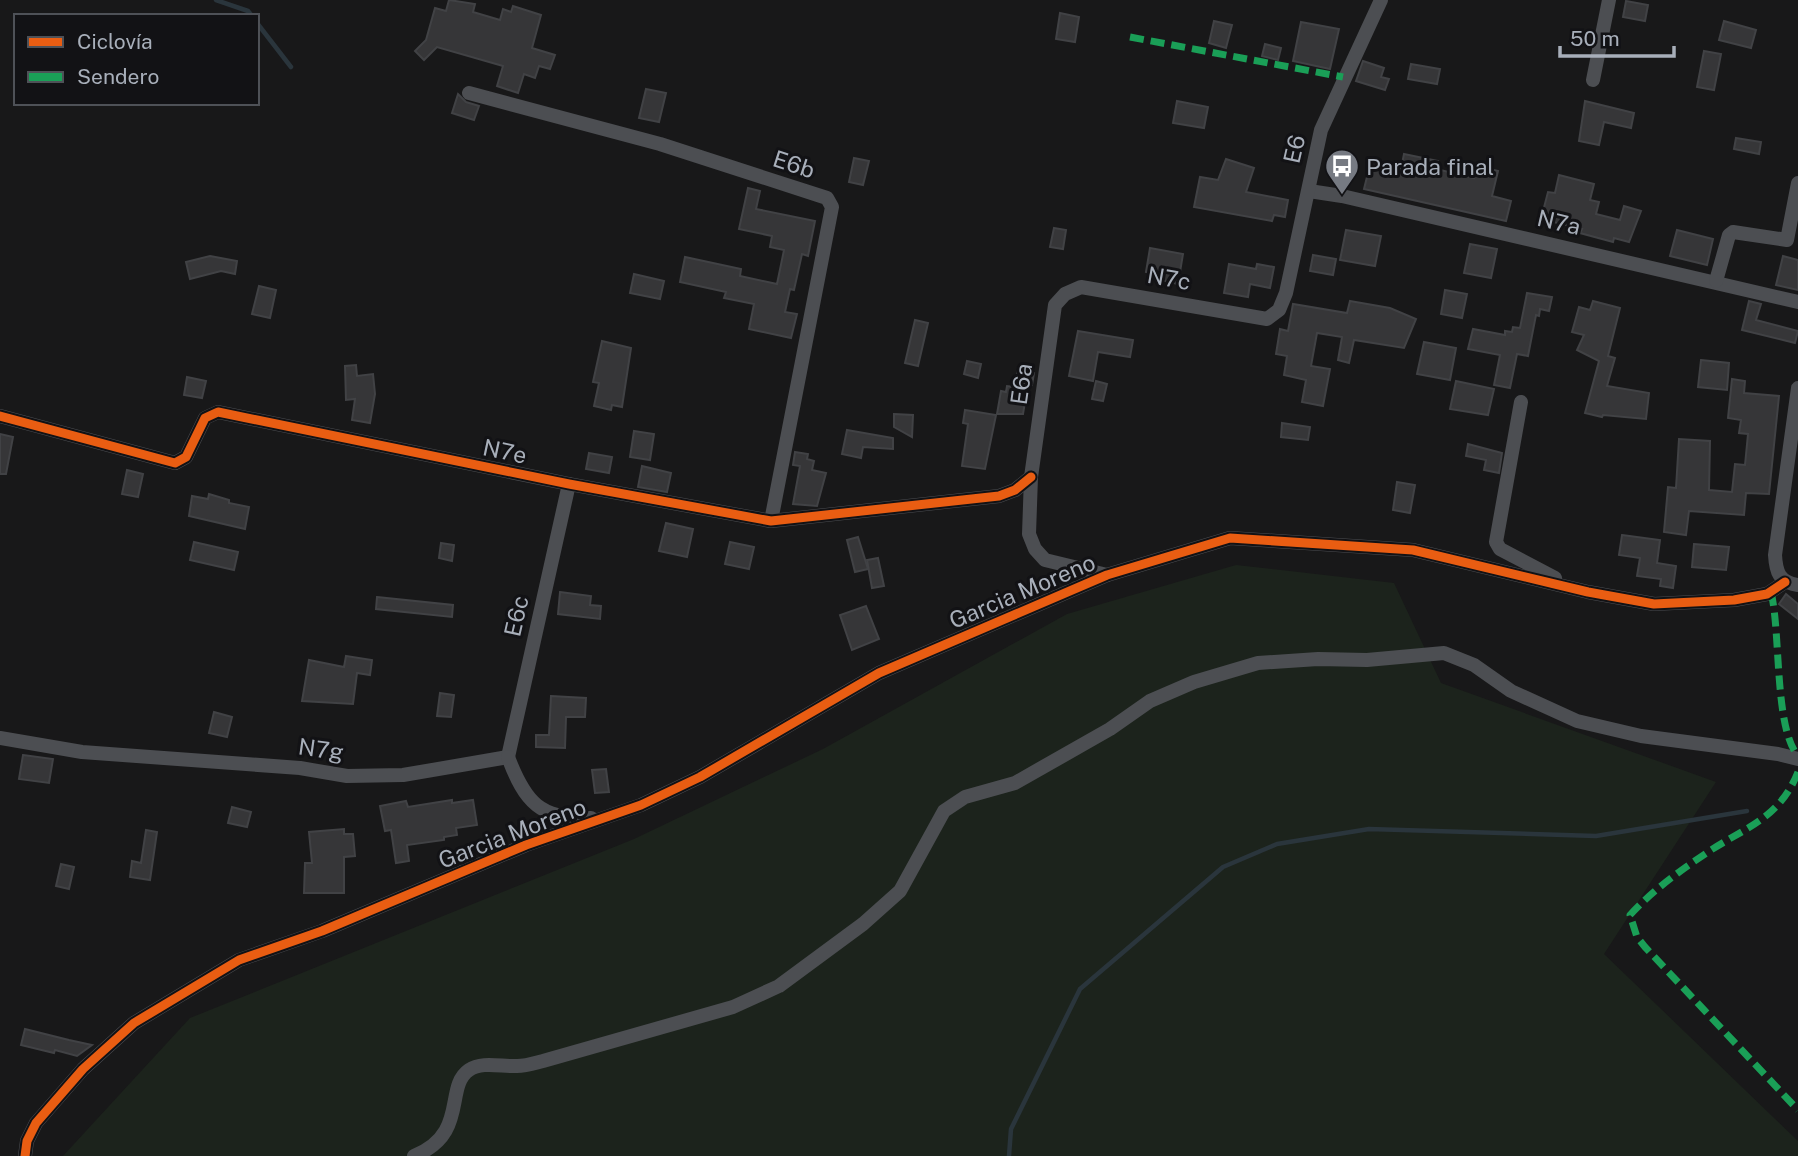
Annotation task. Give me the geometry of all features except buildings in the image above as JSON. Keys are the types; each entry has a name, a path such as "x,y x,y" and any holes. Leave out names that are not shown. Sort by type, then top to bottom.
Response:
{"street":[{"name":"E6","path":"1274,316 1286,293 1321,130 1381,0"},
{"path":"1593,80 1609,0"},
{"name":"E6b","path":"469,93 660,144 827,198 832,207 771,521"},
{"path":"1716,281 1729,235 1733,232 1792,242 1798,183"},
{"name":"N7a","path":"1309,191 1716,281 1798,302"},
{"name":"N7c","path":"1059,299 1073,289 1095,288 1268,319 1274,316"},
{"name":"E6a","path":"1031,477 1055,305 1059,299"},
{"path":"1792,583 1778,575 1775,555 1798,388"},
{"path":"1521,402 1496,542 1500,549 1565,585"},
{"name":"N7e","path":"0,416 176,463 186,457 205,418 218,412 569,484 771,521 999,496 1015,490 1031,477"},
{"path":"1031,477 1030,534 1035,549 1045,560 1107,575"},
{"name":"E6c","path":"508,757 569,484"},
{"name":"Garcia Moreno","path":"25,1156 27,1141 36,1123 83,1069 134,1023 239,960 322,931 526,845 641,805 700,777 879,673 1107,575 1230,538 1412,550 1599,594 1676,605 1767,594 1792,583"},
{"path":"414,1156 427,1151 450,1128 460,1081 470,1069 490,1065 518,1066 543,1061 733,1007 779,986 863,924 900,891 944,811 965,797 1015,783 1110,729 1150,701 1194,682 1258,663 1318,659 1367,660 1444,653 1474,665 1511,691 1577,721 1641,736 1798,759"},
{"name":"N7g","path":"0,738 82,752 300,768 347,776 403,775 508,757"},
{"path":"508,757 519,787 539,808 574,818 605,817"}],"shaded area":[{"path":"1236,565 1394,583 1441,683 1716,782 1604,954 1798,1141 1798,1156 63,1156 190,1018 634,839 823,749 1067,614"}],"waterway":[{"path":"216,0 250,14"},
{"path":"259,26 291,67"},
{"path":"1009,1156 1011,1129 1080,989 1223,867 1277,844 1369,829 1596,836 1747,811"}],"marked path":[{"path":"1130,37 1343,77"},
{"path":"1771,592 1785,724 1790,742 1798,756"},
{"path":"1798,772 1791,787 1773,810 1679,873 1630,915 1637,937 1645,947 1798,1110"}],"cycle path":[{"path":"0,416 175,463 186,457 205,418 218,412 569,484 771,521 999,496 1015,490 1031,477"},
{"path":"25,1156 27,1141 36,1123 83,1069 134,1023 239,960 322,931 526,845 641,805 700,777 879,673 1107,575 1230,538 1413,550 1588,592 1654,604 1734,600 1767,594 1785,582"}],"place":[{"name":"Parada final","path":"1342,196"}]}
